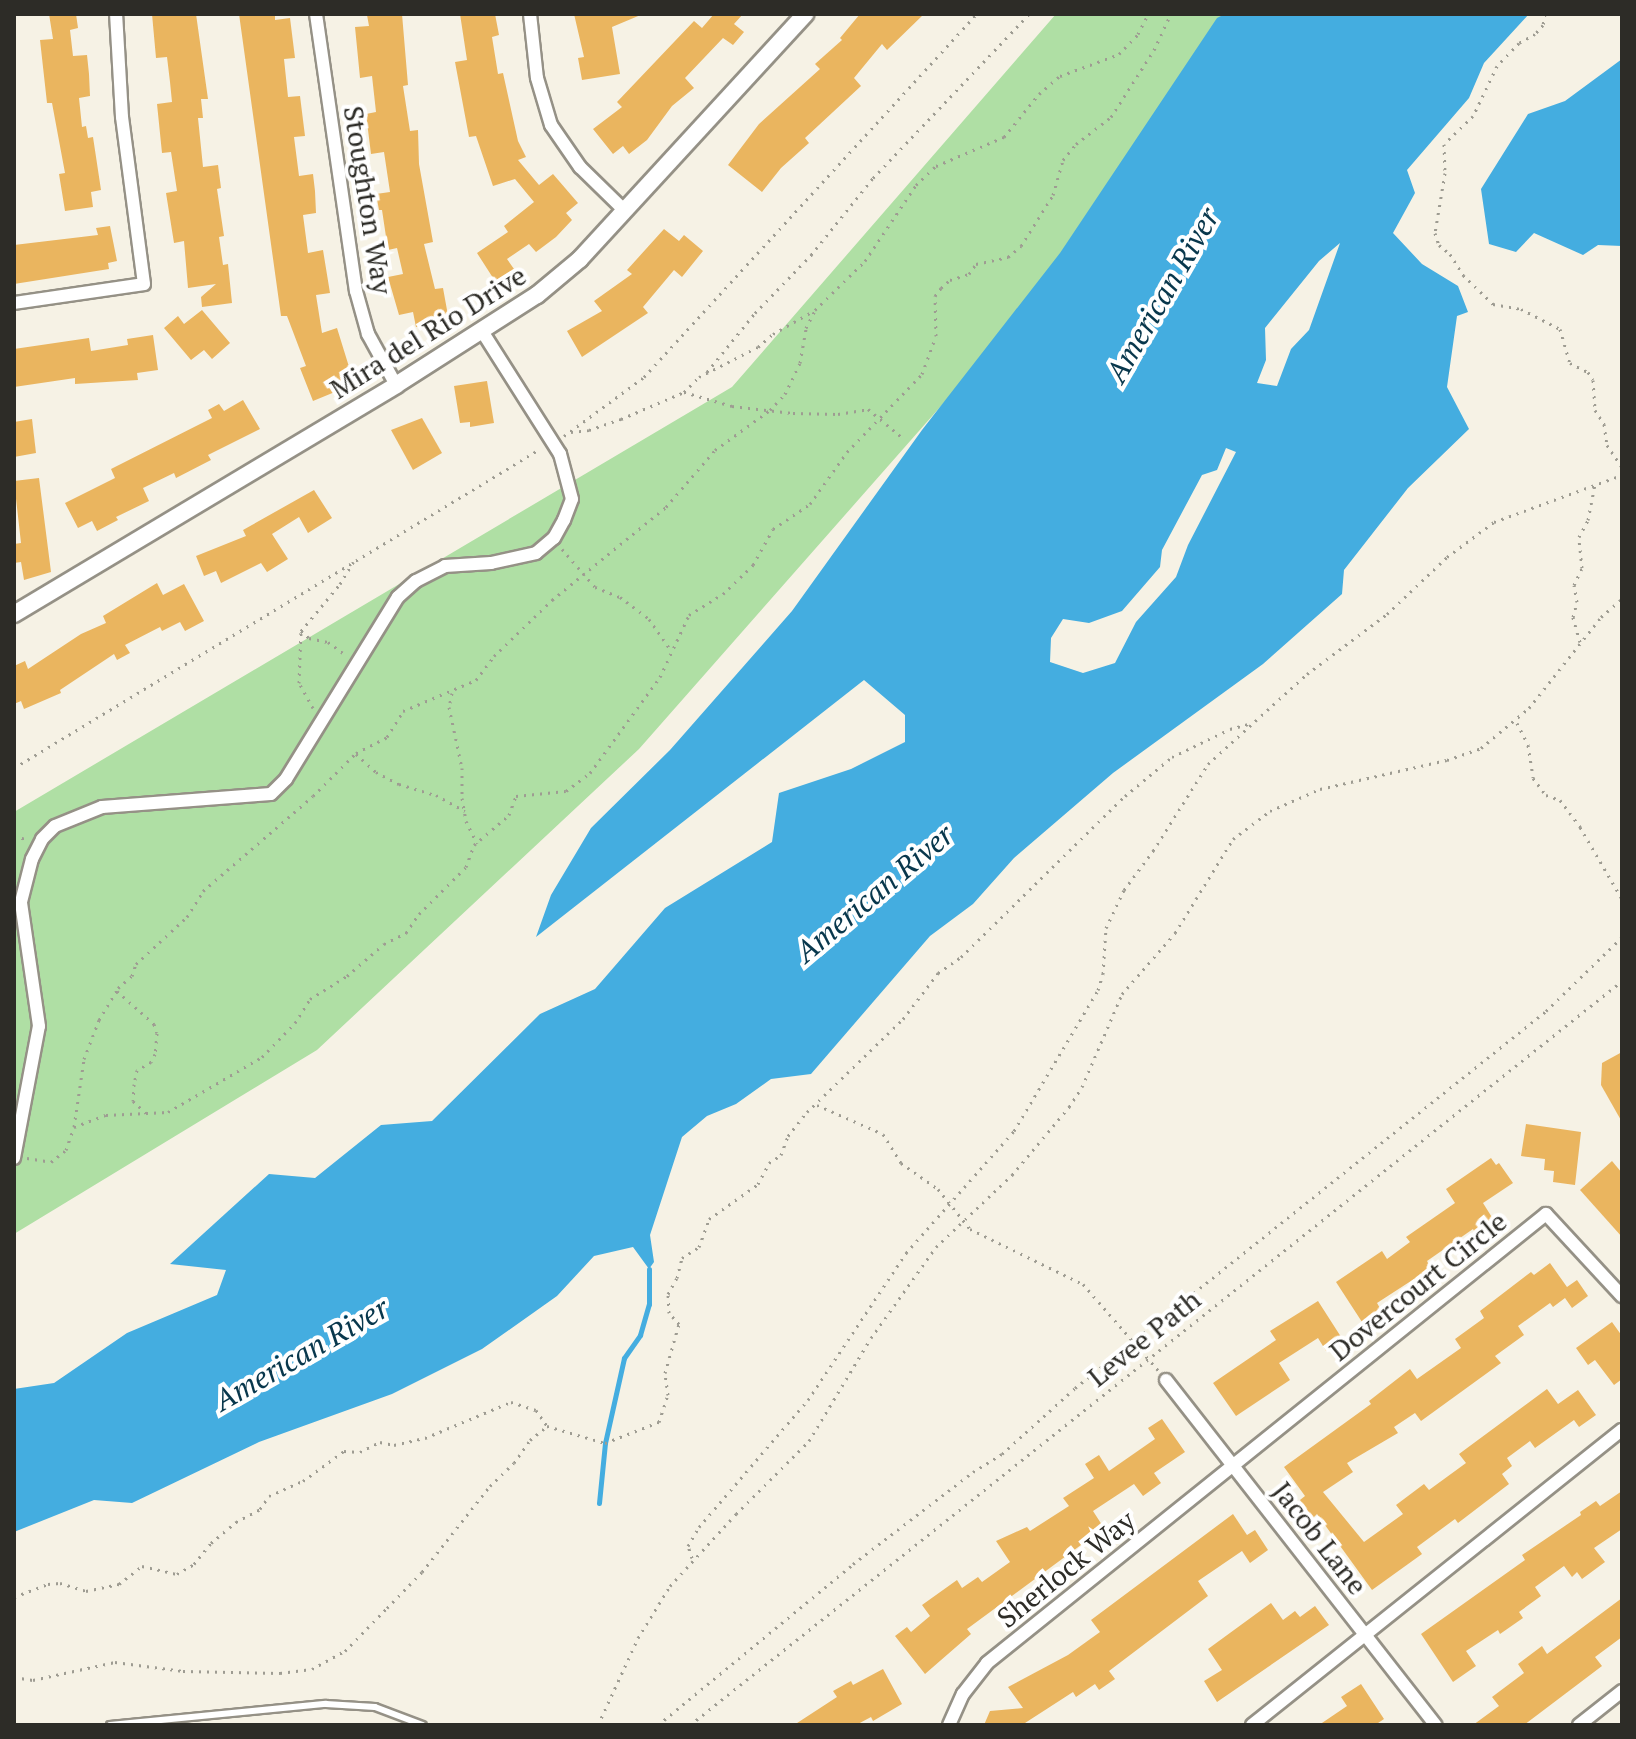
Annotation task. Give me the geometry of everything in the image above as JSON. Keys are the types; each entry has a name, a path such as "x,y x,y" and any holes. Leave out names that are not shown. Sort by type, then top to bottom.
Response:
{"street":[{"path":"14,303 144,284 122,117 116,14"},
{"name":"Stoughton Way","path":"316,14 356,291 368,334 396,385"},
{"path":"530,14 542,104 551,125 580,167 625,211"},
{"name":"Mira del Rio Drive","path":"14,614 396,385 563,275 805,14"},
{"path":"14,1157 39,1026 21,902 32,859 42,839 55,826 102,807 271,794 286,779 398,597 416,581 445,566 514,560 536,553 554,538 572,499 570,481 560,454 482,331"},
{"name":"Dovercourt Circle","path":"1233,1465 1546,1214 1622,1296"},
{"name":"Jacob Lane","path":"1166,1380 1436,1725"},
{"path":"1252,1725 1622,1430"},
{"name":"Sherlock Way","path":"949,1725 963,1694 987,1663 1233,1465"},
{"path":"1579,1725 1622,1691"}],"lane":[{"path":"110,1725 326,1704 375,1707 423,1725"},
{"path":"223,1725 224,1715"}],"path":[{"path":"571,432 610,423 684,392 707,372 873,178 1029,14"},
{"path":"707,372 758,347 815,310 865,261 904,200 936,166 1004,137 1049,84 1119,54 1138,34 1148,14"},
{"path":"74,1127 106,1115 168,1112 262,1057 295,1023 310,999 347,976 384,944 406,933 419,914 456,880 477,844 509,815 516,796 566,791 590,773 660,677 689,615 723,594 753,565 773,529 810,504 847,452 922,374 929,359 938,320 935,296 950,280 969,274 976,264 1008,257 1021,246 1053,195 1063,160 1076,144 1111,117 1154,50 1171,14"},
{"path":"1545,14 1543,25 1535,34 1519,43 1497,66 1473,116 1444,144 1445,173 1435,233 1439,245 1450,254 1463,275 1493,304 1521,309 1560,329 1570,363 1588,372 1593,380 1595,410 1604,424 1607,445 1622,467"},
{"path":"14,1157 51,1162 66,1150 74,1127 84,1059 99,1020 117,991 132,976 136,964 187,917 203,891 313,796 356,753 387,737 403,711 476,680 494,656 583,574 666,507 715,450 770,410 794,376 815,310"},
{"path":"684,392 732,406 770,410 838,414 863,408 882,417 904,439"},
{"path":"693,1559 688,1546 699,1527 795,1416 906,1253 1014,1131 1098,990 1103,974 1106,928 1124,890 1153,851 1208,764 1348,641 1387,614 1447,557 1494,522 1622,475"},
{"path":"1580,642 1573,617 1577,602 1574,585 1582,568 1579,537 1588,520 1595,484"},
{"path":"554,538 602,592 620,597 649,619 671,650"},
{"path":"324,716 308,702 299,683 301,631 340,584 355,559"},
{"path":"598,1725 645,1625 693,1559 818,1430 906,1287 962,1221 1012,1175 1069,1107 1082,1087 1122,994 1181,924 1215,862 1233,839 1287,802 1348,782 1466,755 1516,721 1601,617 1622,599"},
{"path":"301,631 309,638 328,642 356,664"},
{"path":"453,692 449,707 462,768 465,811 477,844"},
{"path":"1516,721 1528,745 1533,778 1546,795 1560,800 1580,827 1622,899"},
{"path":"14,1597 60,1583 86,1591 119,1584 142,1566 177,1574 194,1564 211,1543 236,1522 260,1509 269,1496 303,1481 344,1451 360,1452 380,1442 394,1445 425,1438 511,1402 536,1410 547,1426 605,1443 659,1422 668,1395 665,1373 679,1324 669,1313 668,1294 677,1278 682,1258 699,1247 705,1225 716,1212 727,1209 758,1184 769,1163 781,1155 797,1124 903,1019 938,973 961,957 1049,867 1151,773 1172,757 1190,751 1230,729 1252,723"},
{"path":"356,753 376,772 399,784 436,795 465,811"},
{"path":"658,1725 853,1564 973,1472 1002,1454 1075,1388 1546,1011 1622,937"},
{"name":"Levee Path","path":"690,1725 1622,981"},
{"path":"117,991 154,1024 157,1033 155,1054 151,1062 137,1070 134,1084 133,1101 147,1114"},
{"path":"816,1104 849,1122 883,1134 901,1163 952,1203 970,1229 1083,1284 1166,1380"},
{"path":"14,1677 33,1680 115,1662 183,1671 280,1673 312,1669 345,1651 422,1572 490,1486 514,1463 530,1440 547,1426"}],"green space":[{"path":"1056,14 1286,14 639,749 317,1050 14,1234 14,812 732,387"}],"water":[{"name":"American River","path":"1225,14 1529,14 1484,63 1469,98 1407,170 1415,193 1393,233 1422,264 1458,286 1468,312 1457,316 1447,387 1469,429 1408,488 1344,570 1342,594 1263,664 1113,773 1014,858 973,904 930,936 811,1074 771,1079 736,1104 707,1116 682,1137 650,1235 654,1262 649,1269 633,1247 594,1256 557,1296 482,1349 392,1394 259,1442 132,1503 94,1500 14,1532 14,1389 54,1383 127,1333 217,1295 226,1270 170,1264 269,1174 315,1178 381,1125 432,1121 540,1014 595,989 665,908 772,842 779,793 851,769 905,742 905,715 864,680 536,937 551,895 591,828 670,750 792,611 922,430 1060,253 1217,18","holes":["1340,243 1309,330 1291,349 1277,386 1257,383 1266,360 1265,328 1319,261","1226,448 1236,452 1188,545 1176,577 1136,622 1115,663 1083,673 1050,662 1051,638 1063,619 1089,623 1122,611 1160,567 1162,550 1202,475 1217,470"]},
{"path":"1622,59 1622,246 1598,245 1583,255 1534,233 1516,252 1489,244 1481,189 1528,114 1565,101"}],"building":[{"path":"49,14 76,14 78,28 70,30 73,56 87,55 90,96 79,98 82,127 86,126 88,138 93,137 101,190 91,192 93,207 65,211 59,174 65,173 52,103 47,103 40,40 53,39"},
{"path":"152,14 196,14 208,99 201,99 203,118 198,118 203,167 218,165 221,188 217,189 224,236 219,237 223,265 228,264 232,303 202,307 201,297 216,284 188,288 184,241 174,243 166,193 177,191 171,152 162,153 157,104 172,102 167,57 156,58"},
{"path":"239,14 275,14 275,20 290,18 295,58 284,59 288,97 300,96 305,136 294,137 299,176 313,174 315,191 316,213 303,215 308,253 323,250 330,293 316,295 322,333 337,328 350,370 342,373 347,387 313,401 300,368 306,366 287,316 281,316"},
{"path":"402,14 408,85 403,86 410,131 418,130 419,164 433,242 424,244 435,289 443,288 449,321 416,327 413,312 399,315 388,277 403,274 397,248 388,250 382,210 379,210 376,194 390,192 384,152 371,154 366,114 376,112 372,76 360,78 355,27 369,26 367,15"},
{"path":"460,14 495,14 499,35 492,37 498,74 503,73 518,141 526,157 518,160 539,185 553,174 578,203 566,213 572,220 556,237 536,252 529,244 507,259 514,269 495,281 477,253 508,232 504,226 534,202 515,179 493,186 476,136 469,137 455,62 467,60"},
{"path":"574,14 643,14 612,27 620,74 582,80 578,58 584,57"},
{"path":"714,14 743,14 734,24 744,32 733,45 723,38 685,78 694,88 672,106 647,140 629,154 623,146 613,154 593,129 622,107 617,102 694,21 702,28"},
{"path":"860,14 924,14 887,50 882,44 854,78 861,86 805,138 809,143 781,168 762,192 728,165 759,124 820,69 815,64 842,40 840,38"},
{"path":"110,226 117,261 108,263 109,269 14,284 14,245 98,235 96,228"},
{"path":"664,229 679,241 684,235 703,251 682,277 674,270 643,307 648,313 582,357 567,331 602,311 594,301 632,274 627,270"},
{"path":"202,310 230,343 212,359 204,350 191,360 164,328 178,316 184,324"},
{"path":"153,335 158,370 137,373 138,380 75,384 75,378 14,387 14,349 89,338 91,351 128,345 127,339"},
{"path":"487,381 494,423 470,427 470,422 460,423 454,386"},
{"path":"243,400 260,429 208,455 211,460 176,478 174,473 143,488 149,501 116,517 118,520 97,531 92,521 78,528 65,503 115,478 111,469 212,418 208,410 219,404 224,411"},
{"path":"422,418 442,453 413,470 391,430"},
{"path":"32,419 36,453 14,457 14,422"},
{"path":"39,478 51,572 24,580 21,562 14,563 14,544 21,543 14,481"},
{"path":"314,490 332,518 308,533 299,517 272,534 288,559 267,572 261,563 221,583 216,571 204,576 196,556 246,536 243,530"},
{"path":"157,583 163,595 184,584 204,621 185,631 180,622 162,631 160,627 125,645 130,653 117,660 114,654 60,690 61,693 24,709 21,701 14,704 14,666 25,661 28,669 81,634 106,623 103,616"},
{"path":"1622,1052 1622,1122 1601,1085 1602,1063"},
{"path":"1526,1124 1581,1132 1575,1185 1553,1182 1554,1171 1544,1170 1545,1159 1521,1156"},
{"path":"1491,1158 1496,1165 1499,1163 1513,1183 1483,1203 1493,1219 1427,1261 1431,1268 1377,1303 1381,1310 1362,1322 1336,1282 1382,1251 1387,1259 1410,1242 1406,1237 1455,1203 1446,1189"},
{"path":"1612,1161 1622,1173 1622,1237 1580,1190"},
{"path":"1550,1263 1567,1287 1577,1280 1588,1296 1572,1308 1565,1298 1553,1307 1550,1303 1518,1326 1524,1335 1495,1356 1501,1363 1421,1421 1415,1413 1394,1427 1398,1433 1347,1463 1353,1472 1323,1492 1364,1542 1403,1514 1396,1505 1424,1484 1429,1490 1466,1463 1459,1454 1547,1389 1558,1404 1578,1390 1596,1415 1579,1427 1574,1420 1535,1448 1530,1441 1507,1458 1512,1466 1502,1474 1509,1484 1458,1523 1455,1519 1417,1547 1422,1554 1372,1590 1317,1514 1313,1518 1300,1500 1305,1496 1284,1467 1371,1404 1369,1401 1410,1369 1417,1379 1461,1348 1455,1339 1484,1318 1480,1311 1531,1272 1534,1275"},
{"path":"1318,1301 1343,1340 1326,1351 1318,1338 1279,1363 1290,1380 1236,1416 1213,1383 1276,1340 1270,1331"},
{"path":"1612,1322 1622,1336 1622,1379 1614,1385 1595,1360 1588,1365 1576,1348"},
{"path":"1162,1419 1185,1452 1154,1473 1161,1483 1143,1496 1134,1484 1093,1511 1104,1528 967,1629 971,1634 925,1674 895,1636 907,1627 911,1632 930,1616 922,1605 957,1580 962,1588 978,1577 982,1582 1010,1562 996,1541 1027,1527 1030,1531 1069,1506 1063,1498 1094,1478 1085,1464 1099,1455 1109,1471 1155,1439 1148,1428"},
{"path":"1622,1491 1622,1529 1594,1548 1605,1562 1582,1579 1577,1572 1572,1577 1564,1566 1535,1587 1541,1596 1519,1612 1523,1618 1466,1651 1476,1666 1453,1682 1421,1634 1525,1560 1522,1555 1581,1515 1580,1512 1596,1501 1600,1506"},
{"path":"1233,1514 1247,1535 1255,1530 1268,1550 1250,1563 1242,1551 1198,1581 1208,1596 1109,1671 1115,1679 1099,1690 1095,1684 1076,1697 1073,1692 1025,1723 1030,1725 984,1725 990,1711 1023,1708 1008,1687 1068,1655 1100,1632 1091,1620"},
{"path":"1622,1598 1622,1637 1595,1657 1602,1666 1524,1725 1473,1725 1499,1706 1492,1697 1524,1673 1518,1664 1542,1646 1547,1654"},
{"path":"1271,1603 1283,1620 1295,1611 1300,1617 1315,1606 1329,1625 1217,1702 1204,1681 1222,1670 1208,1649"},
{"path":"883,1669 902,1704 873,1721 871,1717 856,1725 794,1725 837,1697 833,1691 851,1681 853,1685"},
{"path":"1361,1684 1384,1719 1375,1725 1319,1725 1347,1706 1341,1697"}],"waterway":[{"path":"599,1503 605,1443 624,1358 640,1335 649,1304 649,1269"}]}
